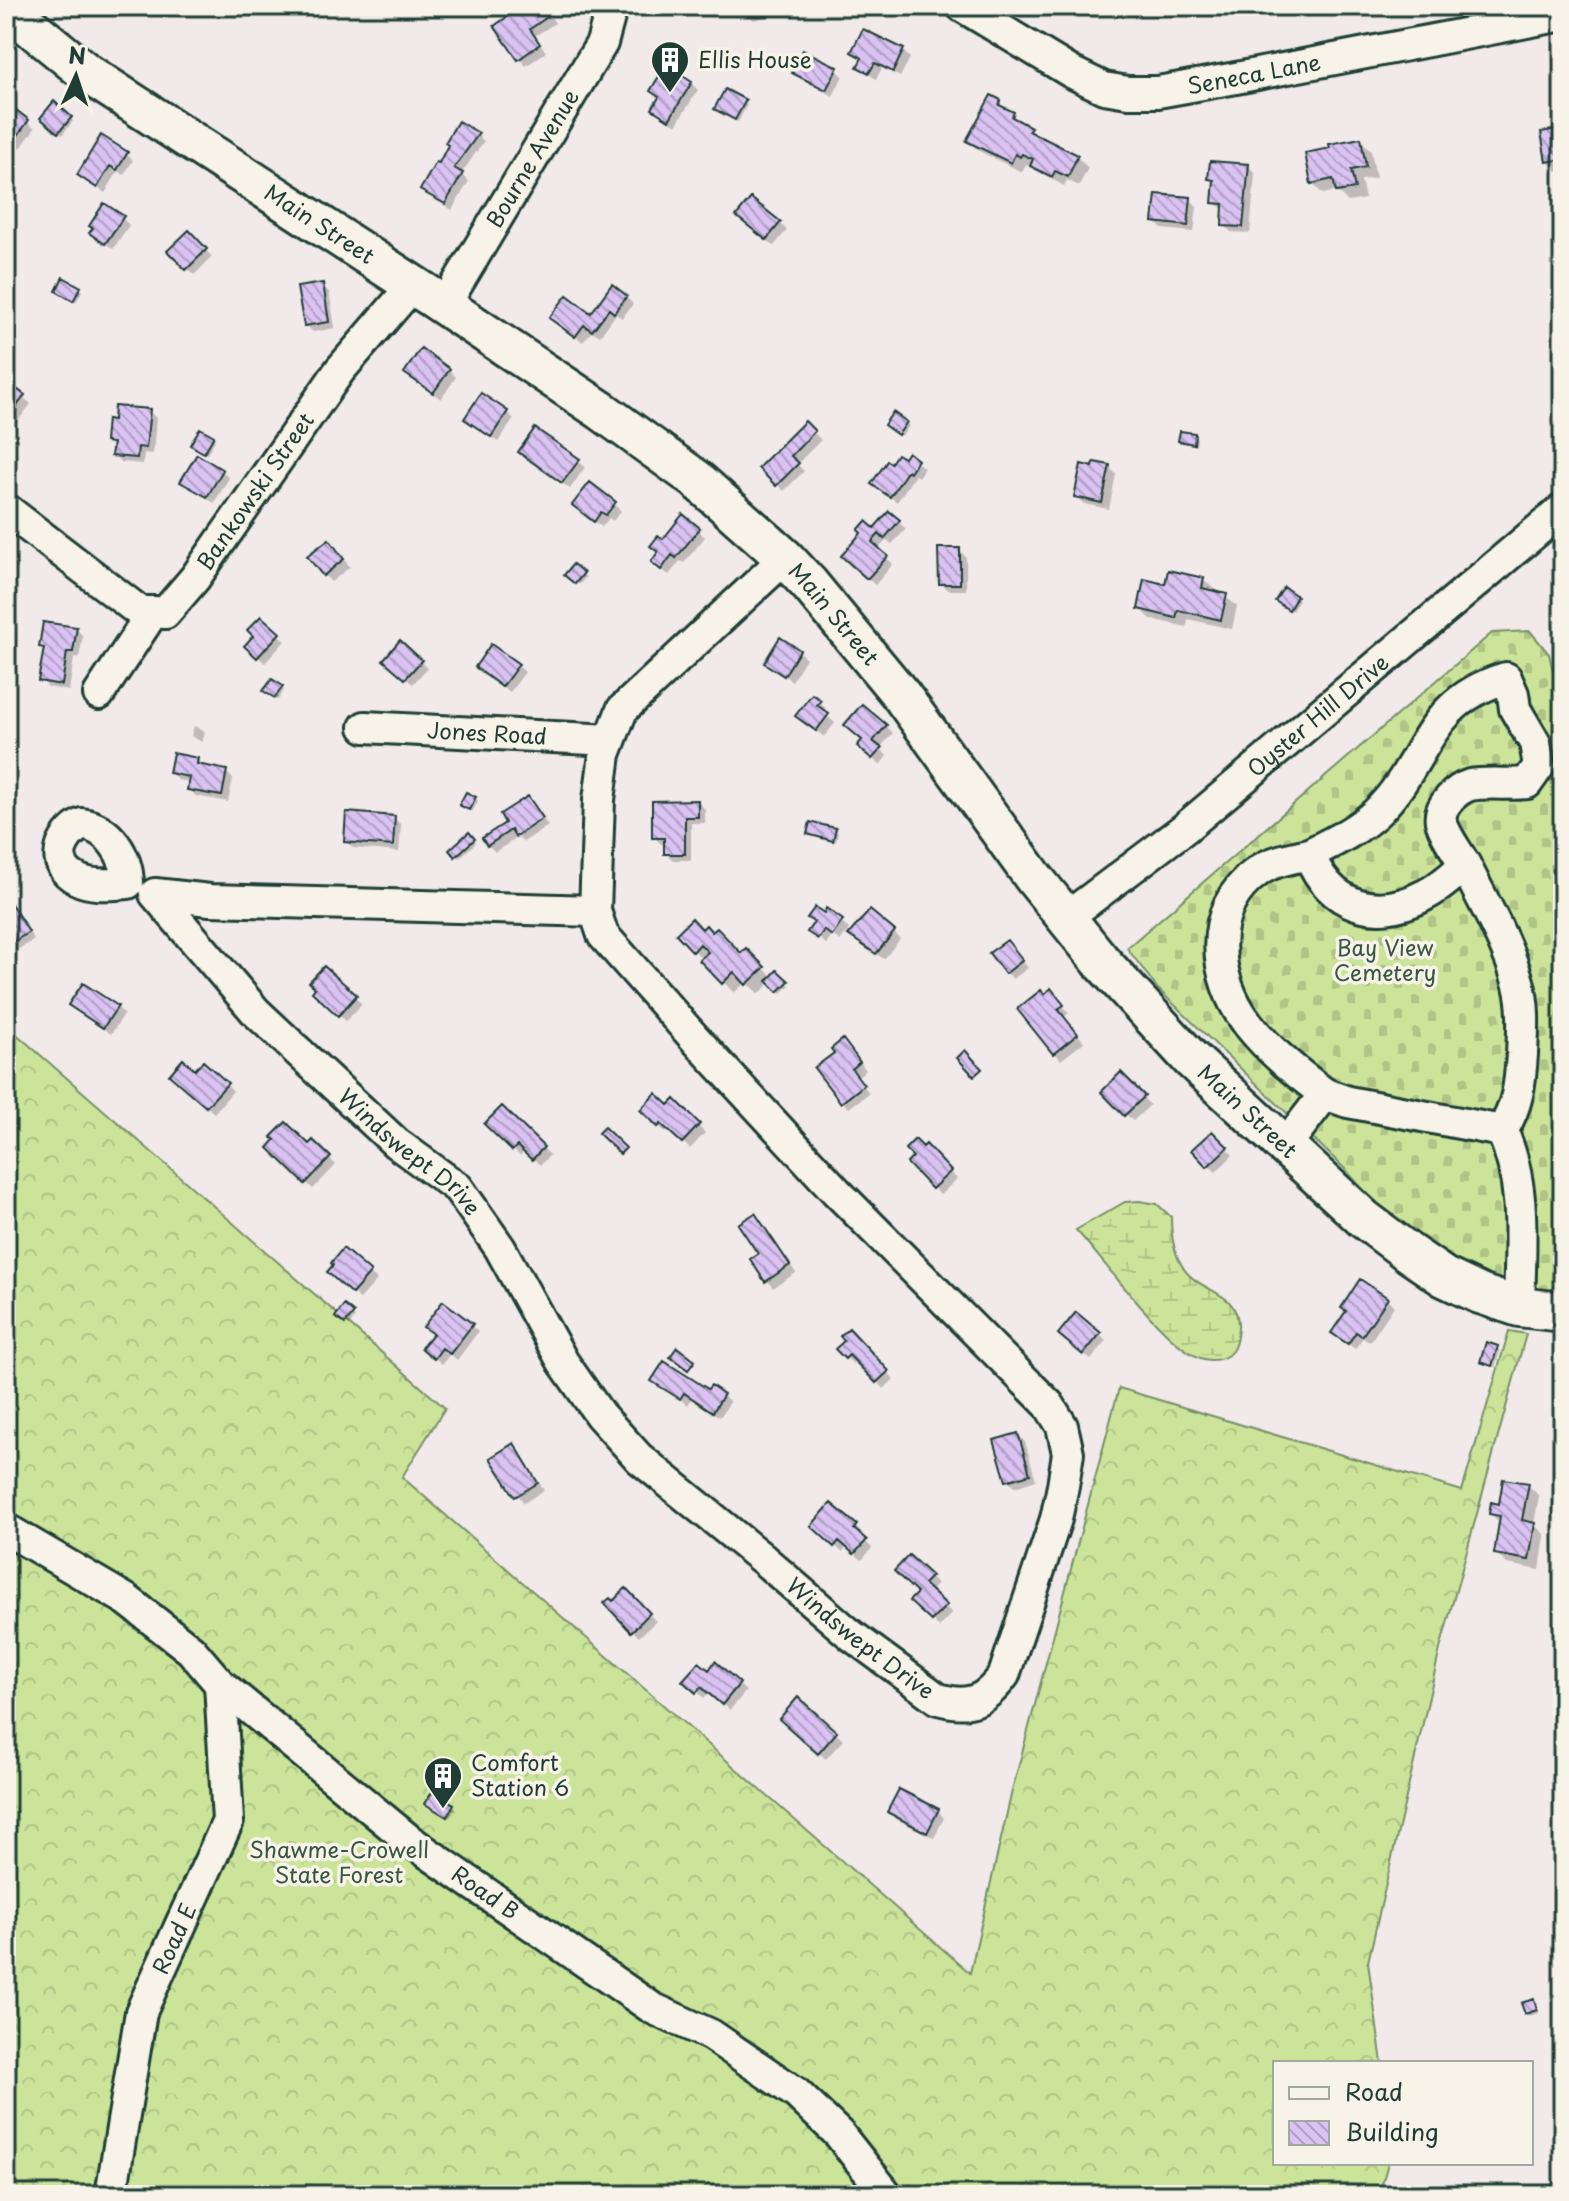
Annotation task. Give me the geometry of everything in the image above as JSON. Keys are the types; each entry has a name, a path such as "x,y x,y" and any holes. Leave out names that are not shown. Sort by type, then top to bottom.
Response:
{"main road":[{"name":"Main Street","path":"6,7 88,74 413,285 602,411 696,479 785,558 901,695 1034,878 1100,960 1191,1059 1364,1219 1444,1277 1480,1294 1519,1307 1563,1312"}],"street":[{"name":"Bourne Avenue","path":"444,306 602,43 612,6"},
{"name":"Seneca Lane","path":"962,6 1071,72 1104,88 1128,92 1158,92 1563,15"},
{"name":"Bankowski Street","path":"99,694 153,612 165,613 195,578 340,370 413,285"},
{"path":"6,509 140,612 153,612"},
{"name":"Oyster Hill Drive","path":"1067,917 1185,828 1563,509"},
{"name":"Windswept Drive","path":"595,911 210,900 142,888 256,1012 396,1143 458,1188 500,1248 563,1362 600,1415 639,1458 851,1635 938,1699 955,1704 981,1699 993,1691 1004,1675 1056,1519 1068,1453 1062,1426 1049,1405 837,1192 698,1042 603,935 595,911 599,800 610,740 622,710 785,558"},
{"path":"1506,678 1515,709 1535,743 1539,766 1527,783 1469,785 1441,810 1444,828 1491,917 1519,984 1523,1014 1521,1071 1515,1110 1502,1131 1348,1102 1325,1094 1272,1051 1247,1023 1233,1000 1221,970 1219,941 1223,916 1236,893 1258,871 1309,854 1349,833 1377,811 1398,785 1429,733 1458,701 1483,684 1506,678"},
{"name":"Jones Road","path":"365,727 610,740"},
{"path":"1309,854 1317,874 1334,892 1356,905 1378,909 1403,905 1428,894 1465,865"},
{"path":"1285,1146 1325,1094"},
{"path":"1502,1131 1513,1155 1519,1183 1519,1307"},
{"name":"Road B","path":"6,1529 127,1600 191,1650 220,1684 409,1840 652,2008 711,2035 796,2093 839,2134 887,2195"},
{"name":"Road E","path":"111,2195 141,2012 228,1821 220,1684"}],"green space":[{"name":"Bay View Cemetery","path":"1530,631 1549,654 1563,711 1563,1293 1544,1293 1478,1278 1417,1242 1158,989 1127,948 1492,633"},
{"name":"Shawme-Crowell State Forest","path":"6,1025 445,1408 402,1477 970,1973 1012,1791 1119,1388 1462,1491 1509,1331 1526,1334 1440,1649 1368,1962 1382,2061 1273,2061 1273,2165 1387,2165 1379,2195 6,2195"},
{"path":"1125,1202 1157,1204 1171,1217 1173,1241 1181,1264 1188,1274 1232,1305 1238,1328 1234,1348 1226,1356 1215,1360 1204,1359 1173,1340 1137,1303 1076,1230"}],"building":[{"path":"523,6 543,6 550,15 530,29 540,44 518,60 494,26"},
{"path":"863,29 904,49 893,72 875,63 869,73 857,67 862,58 851,52"},
{"path":"803,50 838,67 826,90 792,73"},
{"name":"Ellis House","path":"666,65 692,82 669,120 652,109 659,97 650,91"},
{"path":"725,89 746,100 735,120 714,109"},
{"path":"991,95 1001,100 999,105 1014,112 1012,117 1031,127 1029,131 1078,155 1068,177 1055,171 1052,177 1030,166 1033,159 1022,154 1020,157 1015,154 1011,163 966,141"},
{"path":"54,101 72,117 58,133 40,118"},
{"path":"6,102 29,120 13,142 6,137"},
{"path":"458,121 479,133 454,168 463,173 445,204 420,190 436,162 439,163 448,145 445,143"},
{"path":"1563,128 1563,159 1546,162 1541,132"},
{"path":"101,135 128,152 117,170 110,166 97,188 77,175"},
{"path":"1361,138 1366,167 1351,170 1355,189 1336,192 1333,179 1311,184 1305,153 1330,148 1329,144"},
{"path":"1210,161 1249,164 1243,227 1222,226 1223,204 1212,203 1214,180 1208,179"},
{"path":"1156,194 1191,197 1188,226 1153,222"},
{"path":"751,198 781,222 766,240 736,216"},
{"path":"104,203 124,216 105,244 89,233 93,228 89,226"},
{"path":"189,230 207,249 186,270 167,251"},
{"path":"63,277 81,287 73,301 56,291"},
{"path":"323,283 329,322 304,326 297,287"},
{"path":"612,284 627,296 614,313 609,309 592,331 584,325 575,337 549,318 567,295 591,313"},
{"path":"421,348 450,369 433,393 404,373"},
{"path":"6,381 25,395 6,421"},
{"path":"481,393 508,411 491,437 464,419"},
{"path":"114,406 150,409 146,448 138,447 137,458 111,456 113,443 105,442 107,419 113,420"},
{"path":"893,412 907,422 898,435 884,425"},
{"path":"805,421 815,431 791,456 799,463 776,486 758,468"},
{"path":"200,428 214,436 204,453 190,445"},
{"path":"535,428 580,459 562,483 518,452"},
{"path":"1180,431 1195,433 1194,444 1178,441"},
{"path":"908,452 918,460 890,497 871,484 887,461 891,463 897,454 904,458"},
{"path":"197,454 223,470 207,497 180,482"},
{"path":"1094,462 1110,465 1102,503 1074,497 1081,464 1093,467"},
{"path":"590,482 616,502 606,515 601,512 594,522 572,505"},
{"path":"889,511 900,520 884,539 879,534 872,542 888,556 867,579 841,556 861,533 858,530 866,521 874,528"},
{"path":"683,514 700,528 676,558 672,555 661,570 651,562 658,552 650,546 658,536 663,539"},
{"path":"329,539 344,559 323,576 307,556"},
{"path":"938,548 960,548 960,584 939,584"},
{"path":"573,564 584,573 575,584 564,575"},
{"path":"1168,570 1204,578 1202,588 1227,594 1221,620 1178,610 1176,618 1138,609 1144,579 1165,584"},
{"path":"1284,587 1297,596 1289,610 1275,601"},
{"path":"261,616 280,633 257,658 244,646 253,636 247,630"},
{"path":"43,622 77,627 73,652 67,652 62,685 38,681 44,648 39,647"},
{"path":"780,637 800,650 784,676 764,663"},
{"path":"400,640 422,660 405,679 383,660"},
{"path":"491,644 519,664 502,687 475,667"},
{"path":"272,679 283,686 275,698 263,691"},
{"path":"812,694 821,700 817,705 829,714 816,731 795,716"},
{"path":"862,704 887,725 873,741 882,748 872,759 857,746 862,740 844,725"},
{"path":"173,753 198,758 197,764 227,770 222,796 187,790 189,777 169,773"},
{"path":"466,792 476,797 469,810 459,805"},
{"path":"528,796 543,818 515,837 511,830 487,846 482,838 505,823 500,814"},
{"path":"698,800 698,817 685,817 685,854 664,854 664,838 652,838 652,801"},
{"path":"346,812 395,816 393,846 344,842"},
{"path":"810,822 836,828 833,841 807,834"},
{"path":"469,832 475,839 455,857 449,850"},
{"path":"6,896 29,932 7,946 6,945"},
{"path":"815,907 824,913 826,908 843,920 832,936 824,930 818,939 807,932 814,922 807,918"},
{"path":"870,910 895,931 876,954 848,935"},
{"path":"692,918 702,929 706,925 712,932 717,928 741,953 746,948 765,967 746,985 734,972 722,984 699,960 708,952 700,944 693,952 676,934"},
{"path":"1007,940 1023,960 1005,974 989,953"},
{"path":"324,966 357,995 338,1016 312,992 315,988 309,982"},
{"path":"777,970 789,981 778,992 767,981"},
{"path":"83,983 118,1006 103,1028 68,1005"},
{"path":"1051,988 1064,1005 1058,1009 1078,1034 1053,1054 1017,1009 1041,990 1044,994"},
{"path":"843,1039 860,1062 852,1069 864,1085 841,1103 814,1068 834,1053 831,1049"},
{"path":"965,1050 982,1069 974,1076 957,1058"},
{"path":"183,1059 195,1070 203,1061 228,1083 206,1107 169,1075"},
{"path":"1121,1072 1145,1096 1124,1116 1101,1092"},
{"path":"656,1093 669,1105 675,1099 700,1124 682,1143 640,1110"},
{"path":"502,1106 544,1147 532,1160 517,1146 512,1151 484,1124"},
{"path":"286,1122 309,1144 313,1140 331,1157 305,1184 268,1148 275,1140 271,1137"},
{"path":"604,1127 626,1148 620,1154 598,1133"},
{"path":"1212,1131 1228,1147 1207,1167 1191,1150"},
{"path":"915,1139 923,1147 926,1144 951,1171 932,1189 907,1163 913,1157 905,1149"},
{"path":"755,1213 790,1265 765,1282 750,1259 758,1254 738,1224"},
{"path":"343,1248 371,1272 352,1294 327,1272"},
{"path":"1360,1279 1388,1298 1362,1336 1356,1332 1348,1344 1331,1333 1346,1311 1341,1308"},
{"path":"443,1301 473,1324 450,1354 442,1348 434,1359 421,1348 433,1334 423,1327"},
{"path":"344,1305 354,1313 345,1324 335,1317"},
{"path":"1076,1312 1101,1333 1083,1355 1058,1334"},
{"path":"849,1328 889,1371 876,1383 849,1355 845,1359 835,1349 844,1341 840,1336"},
{"path":"1486,1342 1498,1346 1492,1366 1480,1362"},
{"path":"677,1347 695,1361 688,1370 670,1357"},
{"path":"664,1361 708,1389 711,1385 724,1394 713,1412 684,1393 680,1399 651,1381"},
{"path":"1018,1433 1030,1474 1006,1481 994,1440"},
{"path":"514,1443 538,1483 515,1497 490,1458"},
{"path":"1503,1479 1529,1483 1522,1520 1535,1523 1529,1560 1494,1554 1500,1516 1489,1514 1491,1502 1499,1504"},
{"path":"831,1503 857,1525 854,1529 867,1540 854,1554 839,1541 834,1547 811,1526"},
{"path":"909,1555 932,1576 924,1584 947,1605 931,1621 909,1601 917,1593 894,1571"},
{"path":"626,1588 650,1613 631,1632 604,1603 610,1598 613,1601"},
{"path":"715,1661 740,1683 722,1705 701,1687 696,1693 682,1681 699,1662 709,1670"},
{"path":"798,1697 837,1732 818,1754 779,1719"},
{"path":"899,1789 939,1809 927,1833 887,1812"},
{"name":"Comfort Station 6","path":"432,1792 454,1804 447,1817 425,1804"},
{"path":"1534,1999 1537,2010 1525,2014 1521,2003"}],"place":[{"name":"Ellis House","path":"670,94"},
{"name":"Comfort Station 6","path":"443,1810"}]}
